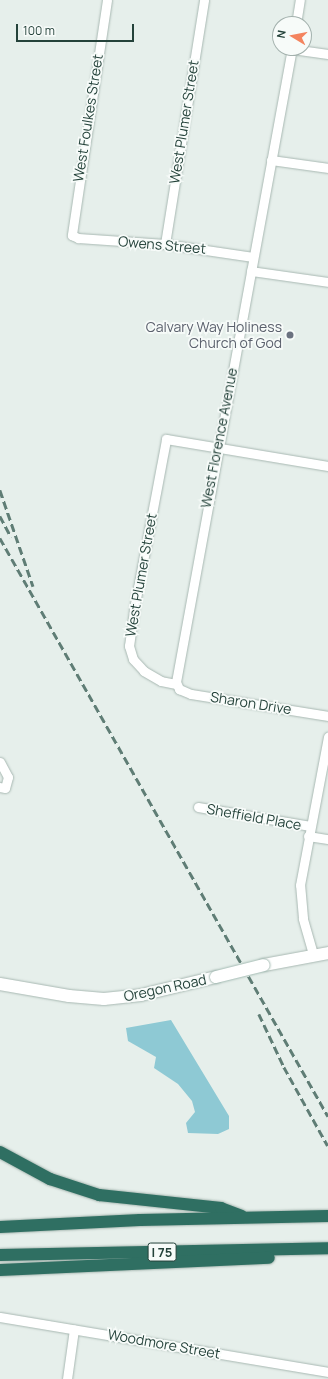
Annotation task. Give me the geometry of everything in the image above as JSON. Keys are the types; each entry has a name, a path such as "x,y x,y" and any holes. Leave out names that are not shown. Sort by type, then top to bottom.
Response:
{"highway":[{"path":"0,1152 50,1179 99,1195 222,1208 247,1218"},
{"name":"I 75","path":"0,1227 328,1216"},
{"path":"0,1270 302,1256 326,1248"},
{"name":"I 75","path":"0,1256 326,1248"}],"street":[{"name":"West Foulkes Street","path":"72,235 107,0"},
{"name":"West Plumer Street","path":"165,244 204,0"},
{"path":"297,16 300,0"},
{"path":"312,52 328,54"},
{"name":"West Florence Avenue","path":"177,685 217,448 291,56"},
{"path":"271,160 328,168"},
{"name":"Owens Street","path":"72,235 81,239 165,244 253,257"},
{"path":"251,271 328,282"},
{"name":"West Plumer Street","path":"177,685 154,678 140,668 133,659 129,646 134,609 166,439 217,448"},
{"path":"217,448 328,466"},
{"name":"Sharon Drive","path":"177,685 191,694 328,716"},
{"path":"313,954 303,918 300,893 309,831 328,737"},
{"path":"0,762 8,777 2,787"},
{"name":"Sheffield Place","path":"198,807 309,831 328,839"},
{"name":"Oregon Road","path":"0,984 104,999 140,995 313,954 328,953"},
{"name":"Woodmore Street","path":"0,1317 328,1372"},
{"path":"67,1379 74,1329"}],"water":[{"path":"171,1020 229,1116 229,1129 218,1134 188,1133 186,1123 195,1112 192,1101 178,1084 154,1068 156,1057 128,1041 126,1028"}],"railway":[{"path":"0,490 33,586"},
{"path":"0,516 11,537"},
{"path":"0,538 328,1116"},
{"path":"259,1014 284,1067 328,1146"}],"place":[{"name":"Calvary Way Holiness Church of God","path":"290,335"}]}
